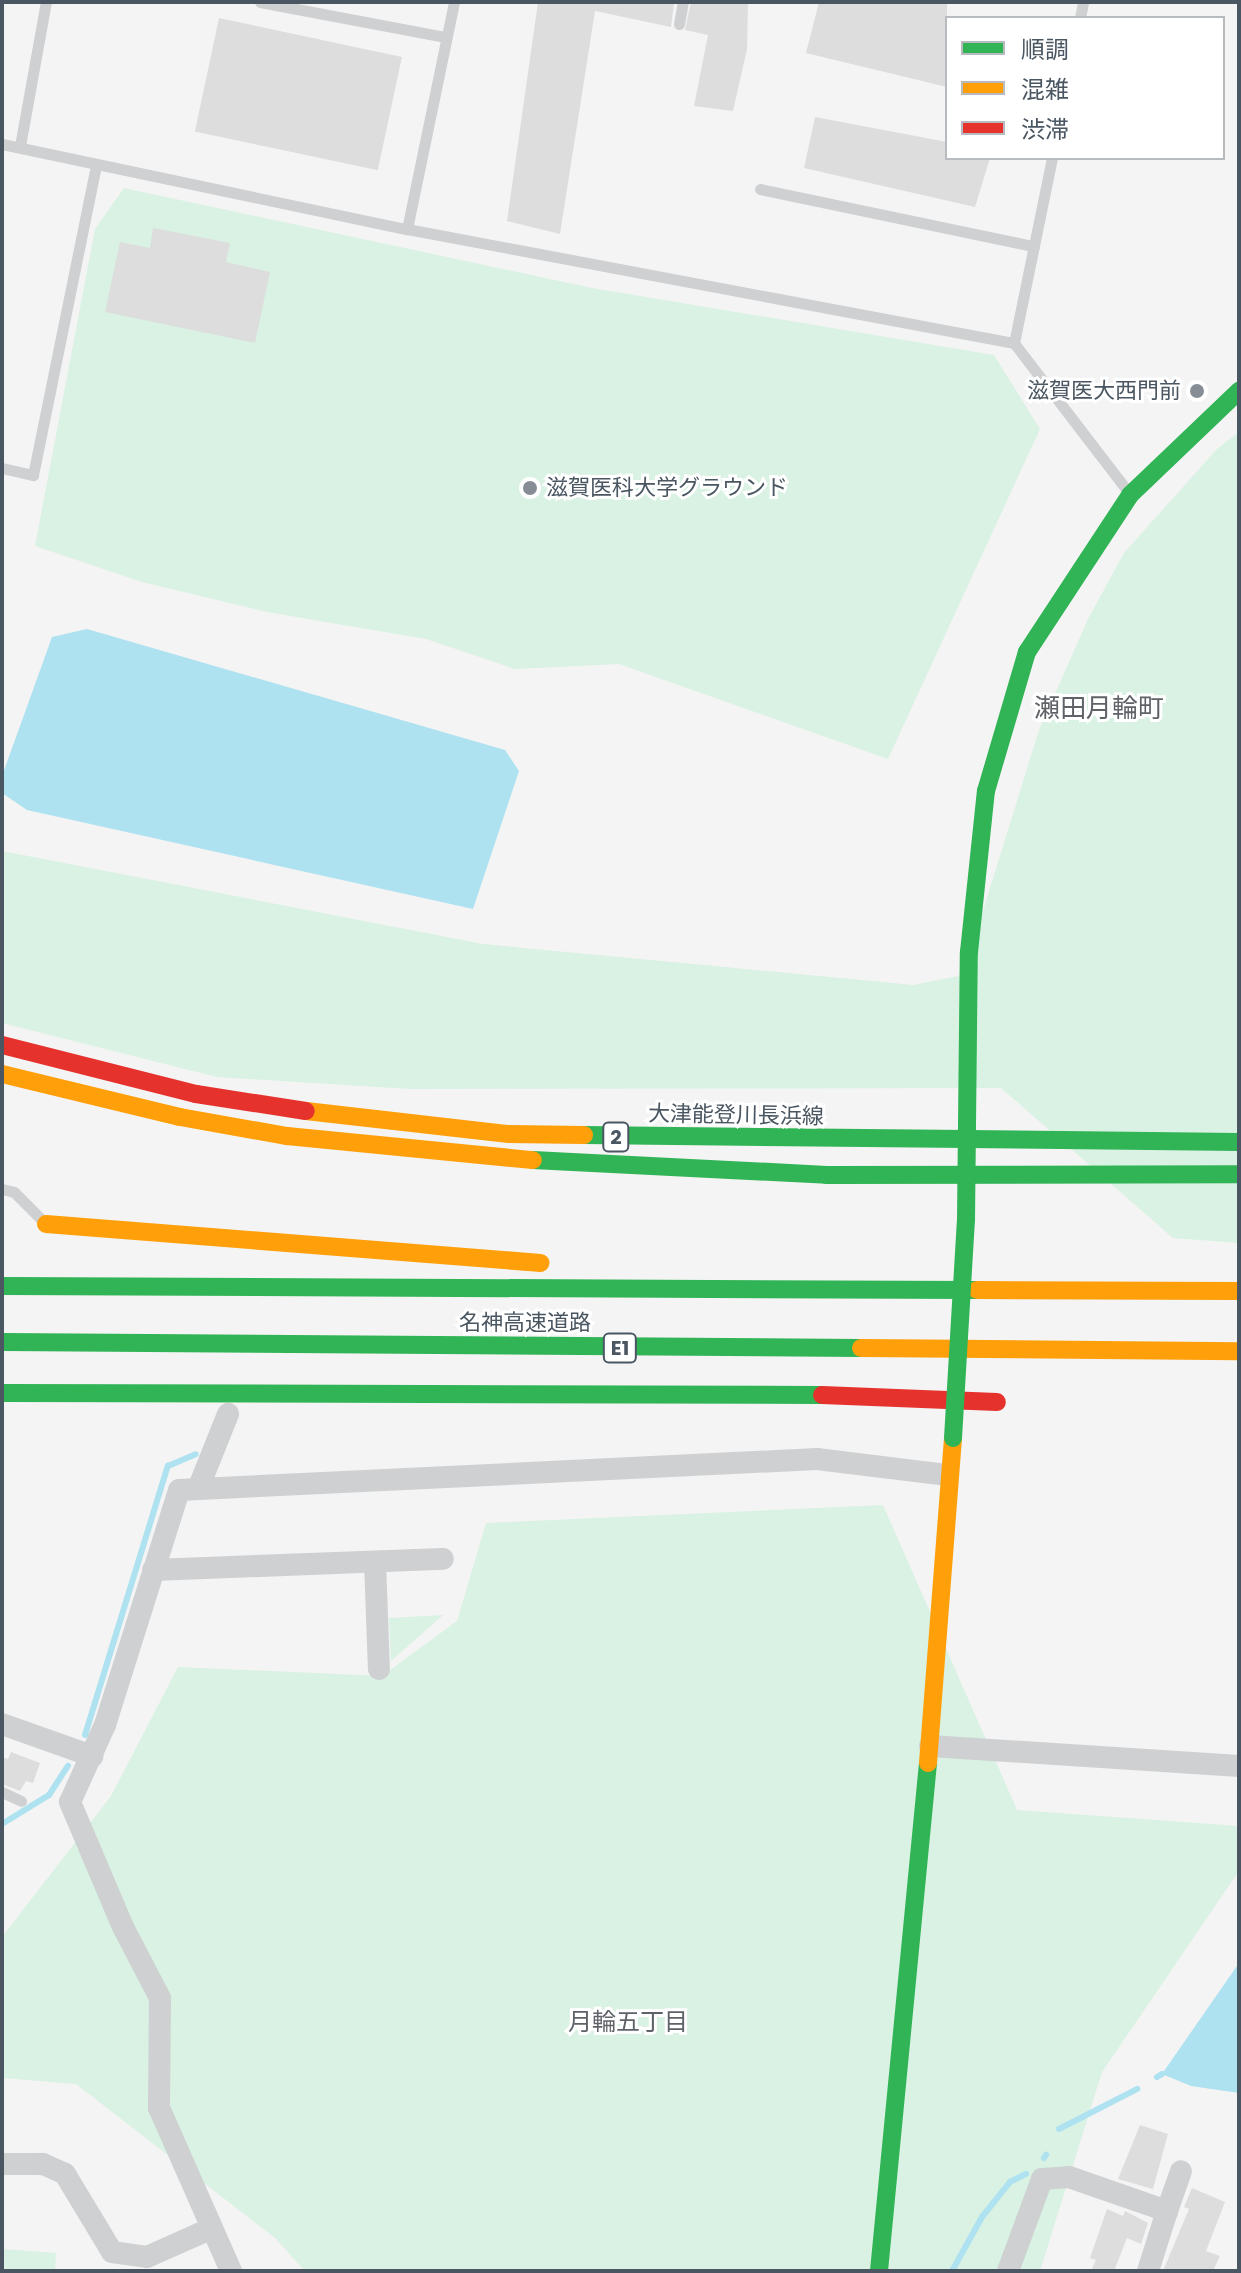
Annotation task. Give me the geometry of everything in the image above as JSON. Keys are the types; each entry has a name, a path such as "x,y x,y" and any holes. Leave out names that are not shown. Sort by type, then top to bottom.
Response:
{"main road":[{"path":"879,2271 930,1746 953,1438 968,1173 969,952 986,791 1027,652 1059,594 1130,495 1239,391"},
{"name":"大津能登川長浜線","path":"2,1045 196,1094 382,1123 509,1134 967,1142 1239,1142"},
{"name":"2","path":"2,1074 180,1117 383,1148 827,1175 1239,1174"},
{"path":"46,1224 554,1264"},
{"path":"601,1268 811,1287"},
{"name":"名神高速道路","path":"2,1286 1239,1291"},
{"name":"名神高速道路","path":"2,1342 1239,1351"},
{"path":"2,1393 908,1395 997,1402"}],"street":[{"path":"198,1489 228,1414"},
{"path":"228,2269 159,2108 160,1998 123,1927 70,1802 92,1756 179,1490 817,1459 948,1475"},
{"path":"153,1570 443,1559"},
{"path":"375,1562 379,1669"},
{"path":"2,1724 92,1756"},
{"path":"930,1746 1239,1766"},
{"path":"2,2164 43,2164 65,2174 112,2252 147,2257 212,2228"},
{"path":"1148,2271 1181,2171"},
{"path":"1008,2271 1042,2179 1069,2177 1167,2211"}],"lane":[{"path":"20,146 46,2"},
{"path":"260,2 446,37"},
{"path":"407,229 454,2"},
{"path":"679,24 683,2"},
{"path":"2,144 407,229 1014,343 1130,495"},
{"path":"1014,343 1052,160"},
{"path":"2,468 33,475 96,164"},
{"path":"760,189 1034,246"},
{"path":"2,1189 14,1192 46,1224"},
{"path":"2,1792 21,1801"}],"green space":[{"name":"滋賀医科大学グラウンド","path":"124,188 592,288 994,355 1040,429 888,759 619,664 515,669 426,639 267,612 142,582 35,546 95,229"},
{"path":"1239,432 1239,1243 1173,1238 1001,1088 410,1089 217,1077 2,1023 2,851 483,944 913,985 963,975 1039,730 1088,619 1124,553 1217,449"},
{"path":"883,1505 1017,1810 1239,1826 1239,1871 1102,2072 1040,2271 305,2271 275,2238 76,2084 2,2078 2,1937 111,1796 178,1667 382,1676 457,1621 486,1523"},
{"path":"443,1615 391,1661 389,1618"},
{"path":"2,2249 56,2253 55,2271 2,2271"}],"water":[{"path":"87,629 505,750 519,771 473,909 27,810 2,793 2,776 52,637"},
{"path":"1239,1963 1239,2093 1191,2086 1162,2074"}],"building":[{"path":"538,2 674,2 671,27 595,11 560,234 507,221"},
{"path":"691,2 748,2 747,49 733,111 694,106 708,35 685,30"},
{"path":"819,2 947,2 945,87 806,53"},
{"path":"219,18 402,57 378,170 195,131"},
{"path":"815,117 945,142 945,160 989,160 975,207 804,168"},
{"path":"153,228 230,243 226,262 270,272 255,343 105,312 120,242 150,248"},
{"path":"11,1752 40,1763 33,1783 26,1781 20,1791 2,1784 2,1757 8,1759"},
{"path":"1140,2125 1168,2134 1153,2189 1118,2179"},
{"path":"1192,2188 1225,2202 1206,2251 1220,2256 1213,2271 1163,2271 1189,2209 1184,2207"},
{"path":"1107,2209 1123,2216 1125,2211 1148,2223 1141,2244 1127,2238 1114,2271 1091,2271 1096,2260 1090,2258"}],"waterway":[{"path":"85,1735 168,1466 196,1454"},
{"path":"2,1824 49,1795 68,1766"},
{"path":"1157,2077 1162,2074"},
{"path":"1059,2129 1137,2089"},
{"path":"952,2271 982,2217 1010,2182 1026,2174"}],"traffic: fast":[{"path":"966,1220 969,952 986,791 1027,652 1130,495 1239,391"},
{"path":"584,1135 1239,1142"},
{"path":"533,1160 827,1175 1239,1174"},
{"path":"953,1438 966,1220"},
{"path":"2,1286 977,1290"},
{"path":"2,1342 861,1348"},
{"path":"2,1393 822,1395"},
{"path":"879,2271 928,1763"}],"traffic: slow":[{"path":"2,1074 180,1117 287,1136 533,1160"},
{"path":"306,1111 509,1134 584,1135"},
{"path":"46,1224 540,1263"},
{"path":"977,1290 1239,1291"},
{"path":"861,1348 1239,1351"},
{"path":"928,1763 953,1438"}],"traffic: jam":[{"path":"2,1045 196,1094 306,1111"},
{"path":"822,1395 997,1402"}],"place":[{"name":"滋賀医大西門前","path":"1197,391"},
{"name":"滋賀医科大学グラウンド","path":"530,488"}],"district":[{"name":"瀬田月輪町","path":"1099,709"},
{"name":"月輪五丁目","path":"628,2022"}]}
